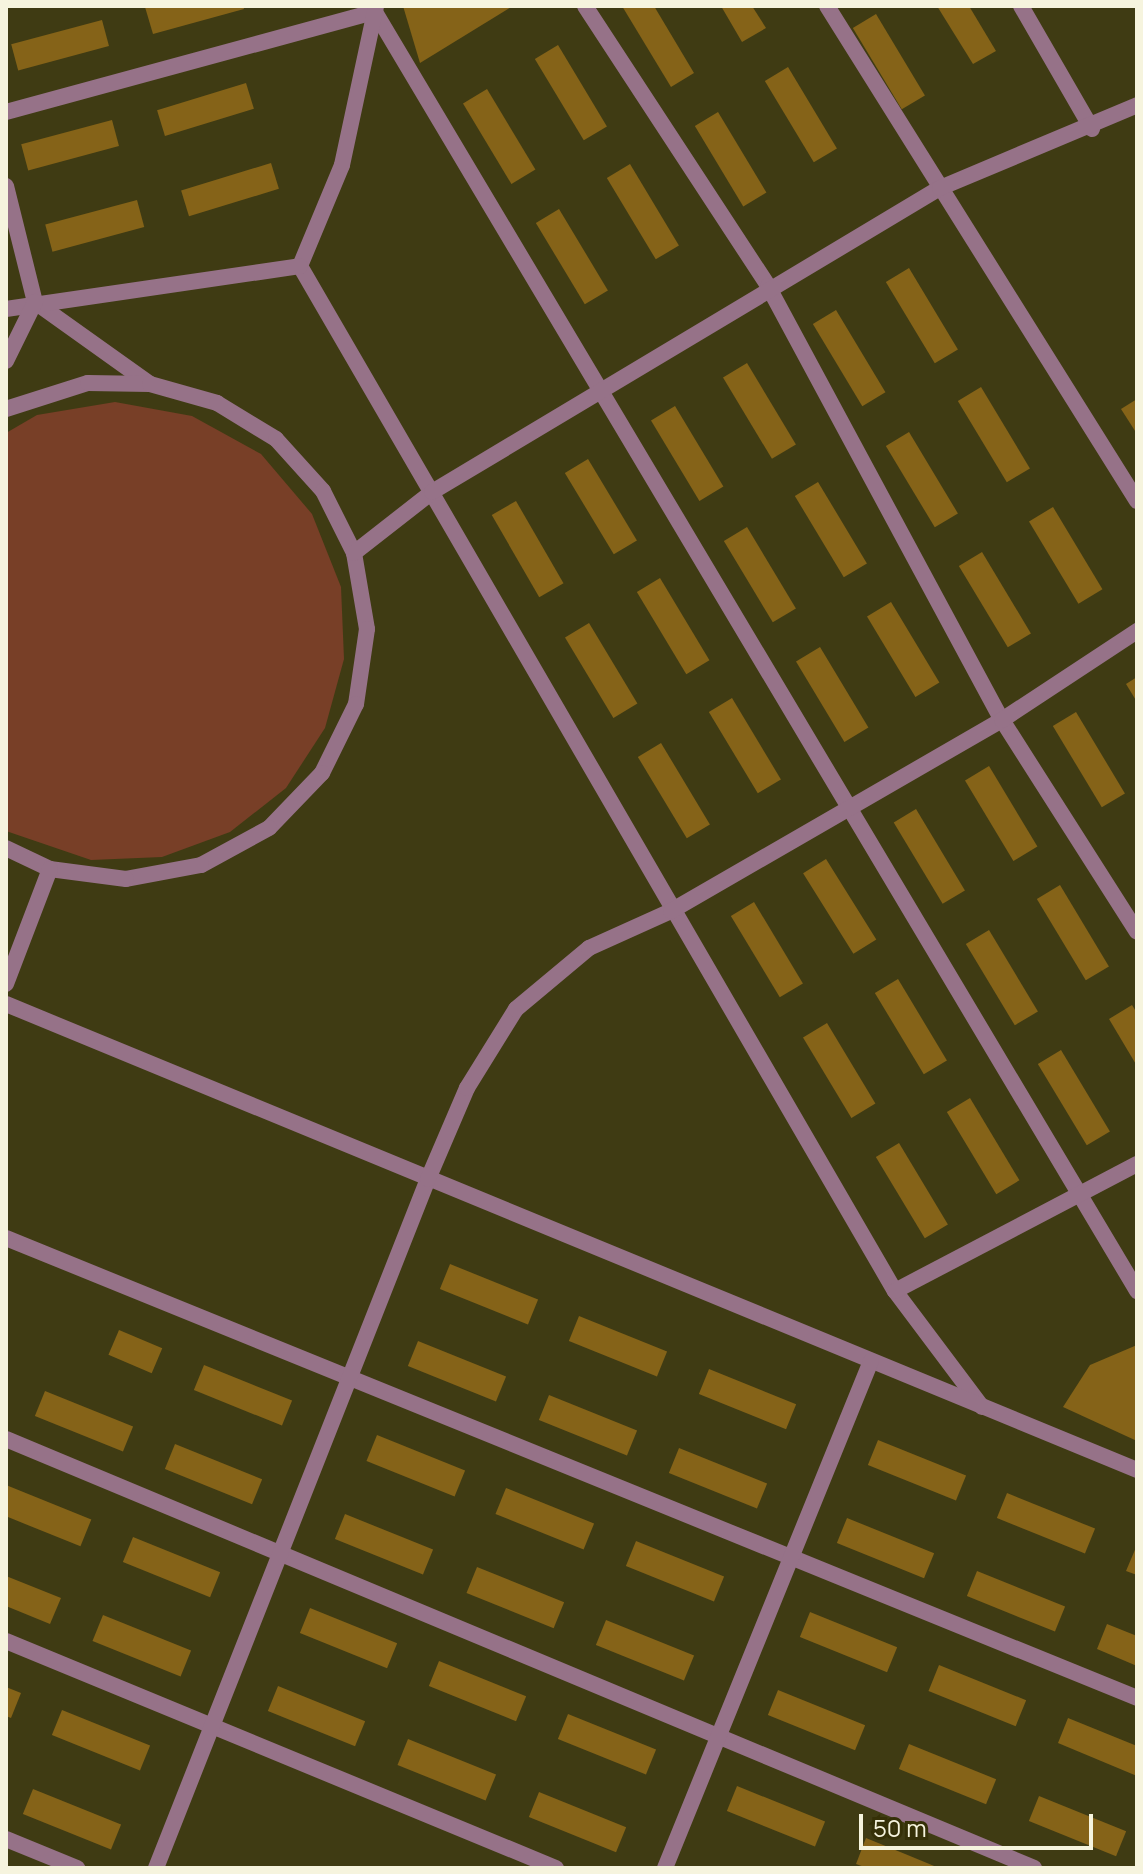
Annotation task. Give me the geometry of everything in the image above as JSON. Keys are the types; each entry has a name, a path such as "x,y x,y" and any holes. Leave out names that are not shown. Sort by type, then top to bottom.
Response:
{"street":[{"path":"319,6 323,23"},
{"path":"585,6 768,286 1002,720 1137,932"},
{"path":"827,6 1137,501"},
{"path":"1021,6 1092,129"},
{"path":"6,112 376,9"},
{"path":"300,266 342,165 376,9"},
{"path":"376,9 853,806 1137,1291"},
{"path":"354,553 432,492 604,390 768,286 940,188 1092,129 1137,105"},
{"path":"6,186 35,302 6,361"},
{"path":"6,309 35,302 300,266"},
{"path":"300,266 671,911 895,1291 982,1407"},
{"path":"35,302 150,384"},
{"path":"6,409 88,383 150,384 217,403 276,439 323,491 354,553 367,629 356,704 322,773 269,828 186,868 126,879 50,869 6,848"},
{"path":"156,1868 352,1381 428,1179 467,1088 516,1009 589,948 671,911 1002,720 1137,631"},
{"path":"6,984 50,869"},
{"path":"6,1004 1137,1470"},
{"path":"895,1291 1137,1164"},
{"path":"6,1238 790,1560 1137,1698"},
{"path":"665,1868 871,1361"},
{"path":"6,1439 280,1558 1034,1868"},
{"path":"6,1641 556,1868"},
{"path":"6,1839 77,1868"}],"shaded area":[{"path":"115,402 192,416 261,454 312,514 341,587 344,659 325,728 286,788 230,832 162,857 91,860 6,831 6,433 37,415"}],"building":[{"path":"243,6 244,9 153,34 145,7"},
{"path":"403,6 513,6 420,63"},
{"path":"622,6 654,6 694,73 671,87"},
{"path":"721,6 752,6 766,28 742,42"},
{"path":"937,6 969,6 996,51 973,64"},
{"path":"876,14 925,95 902,109 853,28"},
{"path":"102,20 109,46 18,70 11,44"},
{"path":"558,45 607,126 584,140 535,59"},
{"path":"788,67 837,148 814,162 765,81"},
{"path":"246,83 254,109 165,136 157,110"},
{"path":"487,89 535,170 511,184 463,103"},
{"path":"718,112 766,193 743,206 695,126"},
{"path":"112,120 119,146 28,170 21,144"},
{"path":"271,163 279,189 189,216 181,190"},
{"path":"630,164 679,245 656,259 607,178"},
{"path":"137,200 144,227 52,252 45,225"},
{"path":"559,209 608,290 585,304 536,223"},
{"path":"909,268 958,349 935,363 886,282"},
{"path":"836,310 885,392 862,406 813,324"},
{"path":"747,363 796,444 772,459 723,377"},
{"path":"981,387 1030,468 1007,482 958,401"},
{"path":"1137,399 1137,434 1121,409"},
{"path":"675,406 723,487 699,501 651,420"},
{"path":"909,432 958,513 935,527 886,446"},
{"path":"588,459 637,540 614,554 565,473"},
{"path":"818,482 867,563 844,577 795,496"},
{"path":"516,501 564,583 539,597 492,515"},
{"path":"1053,507 1102,589 1078,604 1029,521"},
{"path":"747,527 796,608 773,622 724,541"},
{"path":"982,552 1031,633 1008,647 959,566"},
{"path":"660,578 709,660 686,674 637,592"},
{"path":"891,602 939,683 915,697 867,616"},
{"path":"589,623 637,704 613,718 565,637"},
{"path":"820,647 868,728 844,742 796,661"},
{"path":"1137,677 1137,702 1126,684"},
{"path":"732,698 781,779 758,793 709,712"},
{"path":"1076,712 1125,793 1102,807 1053,726"},
{"path":"661,743 710,824 687,838 638,757"},
{"path":"989,766 1037,847 1013,861 965,780"},
{"path":"916,809 965,890 943,904 894,822"},
{"path":"826,859 876,940 853,954 803,873"},
{"path":"1060,885 1109,966 1086,980 1037,899"},
{"path":"754,902 803,983 780,997 731,916"},
{"path":"989,930 1038,1011 1015,1025 966,944"},
{"path":"898,979 947,1060 924,1074 875,993"},
{"path":"1132,1005 1137,1013 1137,1066 1109,1019"},
{"path":"827,1023 875,1104 851,1118 803,1037"},
{"path":"1061,1050 1110,1131 1087,1145 1038,1064"},
{"path":"970,1098 1019,1180 996,1194 947,1112"},
{"path":"899,1143 948,1224 925,1238 876,1157"},
{"path":"450,1264 538,1300 528,1325 440,1289"},
{"path":"579,1316 667,1352 657,1377 569,1341"},
{"path":"119,1330 162,1348 152,1373 108,1355"},
{"path":"418,1341 506,1377 496,1402 408,1366"},
{"path":"1137,1345 1137,1441 1063,1407 1090,1365"},
{"path":"204,1365 292,1401 282,1426 194,1390"},
{"path":"709,1369 796,1404 786,1429 699,1394"},
{"path":"45,1391 133,1427 123,1452 35,1416"},
{"path":"549,1395 637,1431 627,1456 539,1420"},
{"path":"377,1435 465,1471 455,1497 367,1461"},
{"path":"878,1440 966,1476 956,1501 868,1465"},
{"path":"175,1444 262,1479 252,1504 165,1469"},
{"path":"679,1448 767,1484 757,1509 669,1473"},
{"path":"6,1485 91,1519 80,1546 6,1516"},
{"path":"506,1488 594,1524 584,1550 496,1514"},
{"path":"1007,1493 1095,1529 1085,1554 997,1518"},
{"path":"345,1514 433,1550 423,1575 335,1539"},
{"path":"847,1518 934,1553 924,1578 837,1543"},
{"path":"133,1537 220,1572 210,1597 123,1562"},
{"path":"636,1541 724,1577 714,1602 626,1566"},
{"path":"1137,1545 1137,1575 1126,1571"},
{"path":"477,1567 564,1602 554,1628 467,1593"},
{"path":"977,1571 1065,1607 1055,1632 967,1596"},
{"path":"6,1576 61,1598 50,1624 6,1606"},
{"path":"310,1608 397,1643 387,1668 300,1633"},
{"path":"810,1612 897,1647 887,1672 800,1637"},
{"path":"103,1615 191,1651 181,1677 93,1641"},
{"path":"606,1620 694,1656 684,1681 596,1645"},
{"path":"1107,1624 1137,1636 1137,1666 1097,1649"},
{"path":"439,1661 526,1696 516,1721 429,1686"},
{"path":"939,1665 1026,1700 1016,1726 929,1691"},
{"path":"278,1686 365,1721 355,1746 268,1711"},
{"path":"6,1687 21,1693 11,1718 6,1716"},
{"path":"778,1690 865,1725 855,1750 768,1715"},
{"path":"62,1710 150,1746 140,1771 52,1735"},
{"path":"568,1714 656,1750 646,1775 558,1739"},
{"path":"1068,1718 1137,1746 1137,1776 1058,1743"},
{"path":"408,1739 496,1775 486,1801 398,1765"},
{"path":"909,1744 996,1779 986,1804 899,1769"},
{"path":"737,1786 825,1822 815,1847 727,1811"},
{"path":"33,1789 121,1825 111,1850 23,1814"},
{"path":"539,1792 626,1827 616,1852 529,1817"},
{"path":"1039,1796 1126,1831 1116,1856 1029,1821"},
{"path":"866,1838 939,1868 867,1868 856,1864"}]}
